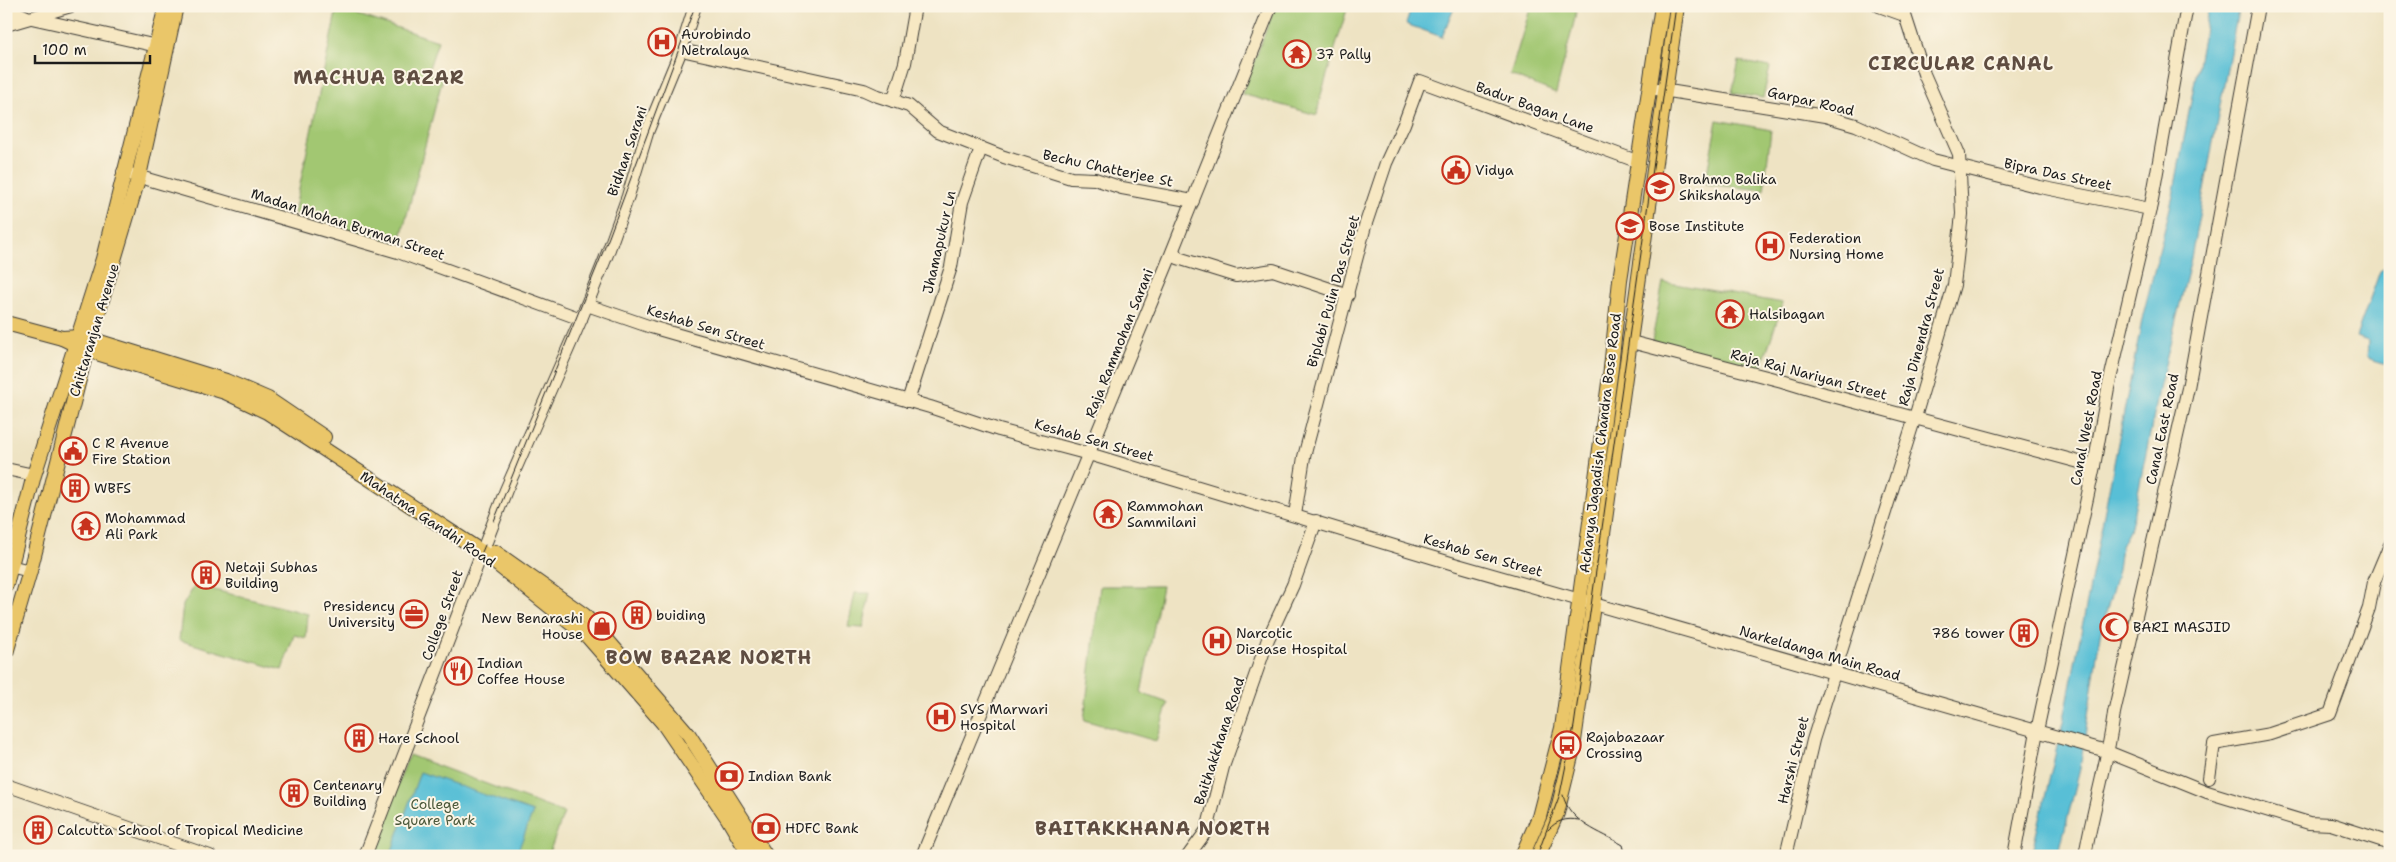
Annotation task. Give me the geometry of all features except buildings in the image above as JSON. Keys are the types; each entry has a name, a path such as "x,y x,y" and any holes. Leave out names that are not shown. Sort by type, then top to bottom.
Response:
{"main road":[{"path":"6,25 27,17 71,6"},
{"path":"6,585 9,566 34,475 83,337 123,172 162,47 166,6"},
{"name":"Chittaranjan Avenue","path":"6,653 30,571 83,337 139,176 162,47 176,6"},
{"name":"Bidhan Sarani","path":"587,305 628,196 648,130 681,50 696,6"},
{"path":"893,101 905,63 915,6"},
{"name":"Raja Rammohan Sarani","path":"922,856 1173,251 1270,6"},
{"name":"Acharya Jagadish Chandra Bose Road","path":"1522,856 1539,817 1562,728 1620,280 1662,6"},
{"path":"1538,856 1557,813 1573,748 1632,342 1677,6"},
{"path":"1879,6 1903,11"},
{"name":"Canal West Road","path":"2014,856 2042,733 2108,388 2150,209 2187,6"},
{"name":"Canal East Road","path":"2085,856 2114,713 2188,388 2258,6"},
{"path":"6,8 27,17 162,47"},
{"name":"Raja Dinendra Street","path":"1833,673 1914,418 1954,284 1962,214 1959,154 1924,74 1903,11"},
{"name":"Bechu Chatterjee St","path":"681,50 864,90 909,106 938,130 982,148 1059,175 1071,178 1096,179 1122,188 1192,201"},
{"name":"Badur Bagan Lane","path":"1420,81 1639,162"},
{"name":"Biplabi Pulin Das Street","path":"1295,516 1304,456 1365,226 1386,163 1404,124 1420,81"},
{"name":"Garpar Road","path":"1650,88 1666,93 1752,103 1825,116 1856,126 1933,160 1960,167"},
{"name":"Jhamapukur Ln","path":"908,401 951,267 962,202 982,148"},
{"name":"Bipra Das Street","path":"1960,167 2040,187 2150,209"},
{"name":"Madan Mohan Burman Street","path":"123,172 398,252 578,318"},
{"path":"1173,251 1178,258 1236,276 1273,270 1348,295"},
{"name":"College Street","path":"365,856 483,549 578,318 587,305"},
{"name":"Keshab Sen Street","path":"587,305 651,327 908,401 999,430 1089,454 1594,603"},
{"name":"Mahatma Gandhi Road","path":"6,323 62,338 83,337 225,392 267,412 584,615 689,735 766,856"},
{"name":"Raja Raj Nariyan Street","path":"1632,342 2094,466"},
{"path":"6,469 34,475"},
{"name":"Baithakkhana Road","path":"1188,856 1206,830 1223,768 1268,639 1293,585 1316,521"},
{"path":"2209,778 2214,744 2270,734 2330,714 2369,608 2374,582 2390,544"},
{"name":"Mahatma Gandhi Road","path":"483,549 588,637 663,723 727,817 750,856"},
{"path":"9,566 30,571"},
{"name":"Narkeldanga Main Road","path":"1594,603 2106,752"},
{"name":"Harshi Street","path":"1786,856 1810,751 1833,673"},
{"path":"2106,752 2207,792 2308,823 2331,824 2390,843"},
{"path":"6,785 210,856"}],"green space":[{"path":"1275,6 1348,6 1320,98 1317,115 1242,94"},
{"path":"1531,6 1566,6 1577,10 1556,93 1510,75"},
{"path":"337,8 438,41 427,74 443,77 399,245 294,213"},
{"path":"1739,61 1770,67 1763,98 1732,93"},
{"path":"1717,120 1771,130 1764,190 1705,184"},
{"path":"1663,282 1783,303 1761,368 1652,341"},
{"path":"195,585 308,614 306,638 294,635 282,670 179,640 183,605"},
{"path":"1100,586 1162,586 1141,693 1168,703 1156,741 1084,720"},
{"path":"855,593 870,593 863,628 848,627"},
{"name":"College Square Park","path":"409,755 564,813 548,856 371,856"}],"water":[{"path":"1412,6 1455,6 1442,37 1406,24"},
{"path":"2209,6 2239,6 2190,263 2160,385 2131,527 2121,546 2118,570 2100,635 2080,769 2058,856 2031,856 2066,709 2143,315 2173,196"},
{"path":"2390,265 2390,365 2367,358 2368,341 2356,337 2380,271"},
{"name":"College Square Park","path":"420,772 533,812 516,856 390,856"}],"tram line":[{"path":"494,521 609,237 695,6"},
{"path":"1537,856 1560,794 1574,726 1676,6"},
{"path":"482,552 485,545"},
{"path":"1563,795 1566,805 1579,820 1623,845 1626,856"},
{"path":"1548,830 1562,820 1579,820"},
{"path":"1635,856 1640,856"}],"place":[{"name":"Aurobindo Netralaya","path":"662,42"},
{"name":"37 Pally","path":"1297,54"},
{"name":"Vidya","path":"1456,170"},
{"name":"Brahmo Balika Shikshalaya","path":"1660,187"},
{"name":"Bose Institute","path":"1630,226"},
{"name":"Federation Nursing Home","path":"1770,246"},
{"name":"Halsibagan","path":"1730,314"},
{"name":"C R Avenue Fire Station","path":"73,451"},
{"name":"WBFS","path":"75,488"},
{"name":"Rammohan Sammilani","path":"1108,514"},
{"name":"Mohammad Ali Park","path":"86,526"},
{"name":"Netaji Subhas Building","path":"206,575"},
{"name":"Presidency University","path":"414,614"},
{"name":"buiding","path":"637,615"},
{"name":"New Benarashi House","path":"602,626"},
{"name":"BARI MASJID","path":"2114,627"},
{"name":"786 tower","path":"2024,633"},
{"name":"Narcotic Disease Hospital","path":"1217,641"},
{"name":"Indian Coffee House","path":"458,671"},
{"name":"SVS Marwari Hospital","path":"941,717"},
{"name":"Hare School","path":"359,738"},
{"name":"Rajabazaar Crossing","path":"1567,745"},
{"name":"Indian Bank","path":"729,776"},
{"name":"Centenary Building","path":"294,793"},
{"name":"HDFC Bank","path":"766,828"},
{"name":"Calcutta School of Tropical Medicine","path":"38,830"}],"district":[{"name":"CIRCULAR CANAL","path":"1961,63"},
{"name":"MACHUA BAZAR","path":"379,77"},
{"name":"BOW BAZAR NORTH","path":"709,657"},
{"name":"BAITAKKHANA NORTH","path":"1153,828"}]}
